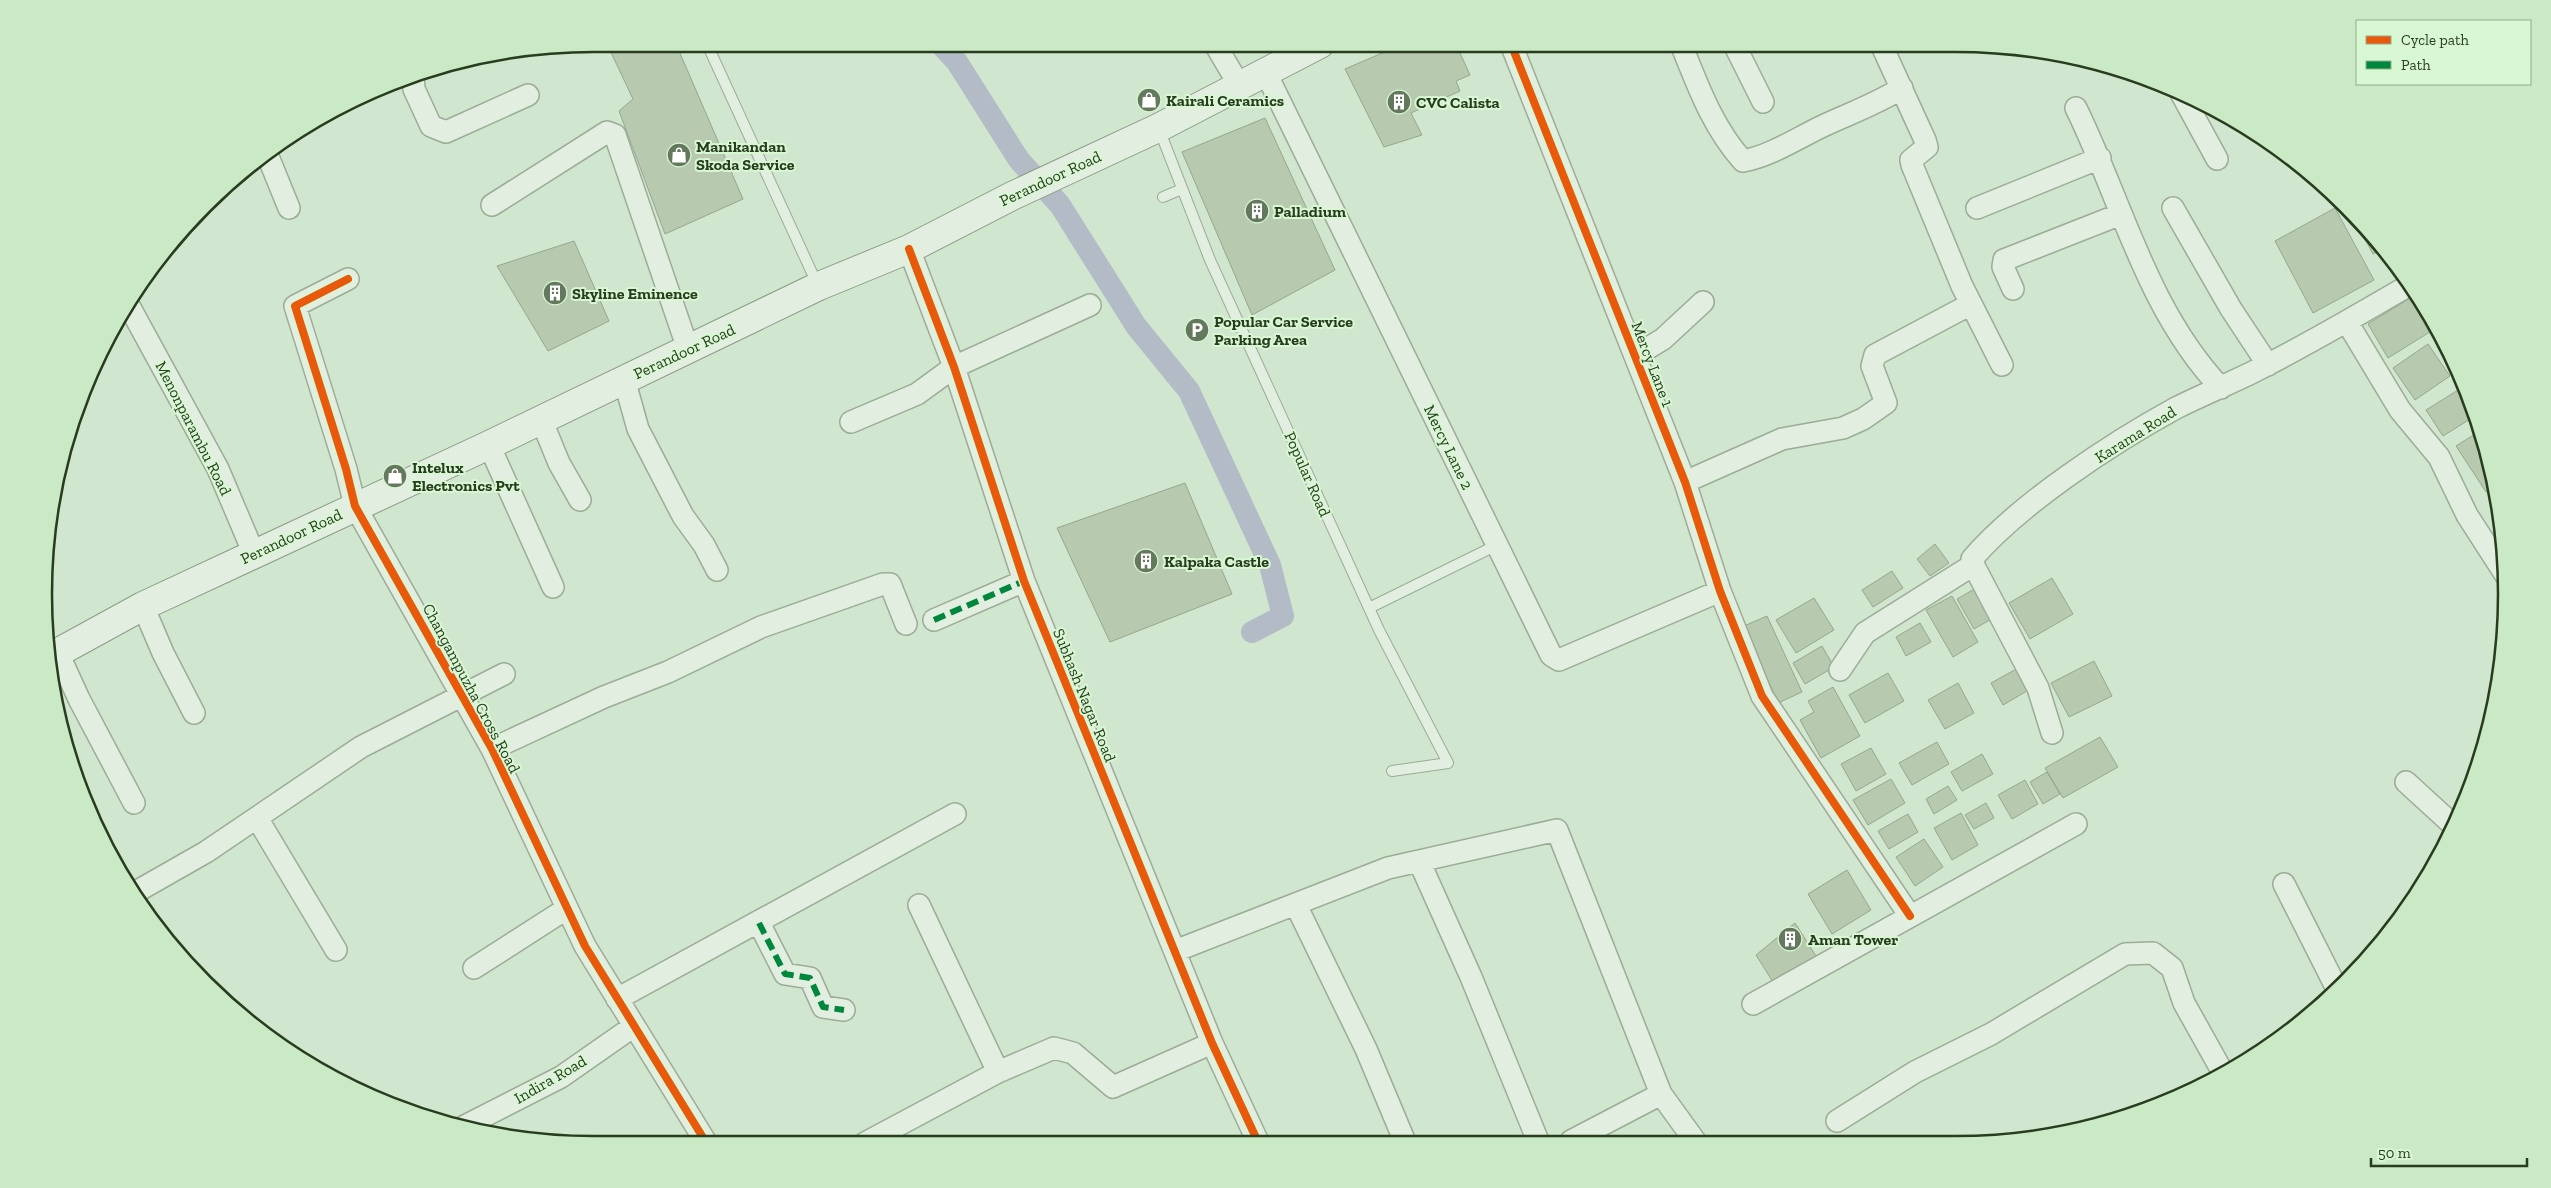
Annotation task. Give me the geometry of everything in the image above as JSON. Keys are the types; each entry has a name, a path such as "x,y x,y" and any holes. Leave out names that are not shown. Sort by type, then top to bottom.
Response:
{"main road":[{"name":"Perandoor Road","path":"56,654 143,606 489,445 819,286 909,249 1012,196 1158,128 1305,52"}],"street":[{"path":"1220,52 1239,85"},
{"name":"Mercy Lane 1","path":"1514,52 1685,482 1720,591 1762,696 1910,916"},
{"path":"1684,52 1707,107 1722,134 1743,161 1758,157 1838,119 1876,104 1902,88"},
{"path":"1738,52 1763,102"},
{"path":"1886,52 1927,146 1913,156 1911,160 1912,165 1971,304 2002,365"},
{"name":"Mercy Lane 2","path":"1266,73 1551,655 1559,660 1720,591"},
{"path":"414,84 414,89 431,126 446,132 528,95"},
{"path":"2187,104 2217,158"},
{"path":"2076,108 2100,158 2120,214 2161,304 2204,370 2221,388"},
{"path":"492,205 607,132 615,134 688,349"},
{"path":"1976,208 2100,158"},
{"path":"270,160 289,208"},
{"path":"2173,208 2231,309 2268,365"},
{"path":"2013,289 2003,267 2004,260 2120,214"},
{"name":"Subhash Nagar Road","path":"909,249 954,367 1024,581 1212,1043 1255,1136"},
{"name":"Changampuzha Cross Road","path":"348,279 295,306 346,469 355,506 464,696 492,749 585,946 702,1136"},
{"name":"Karama Road","path":"1973,565 1972,561 1975,556 2026,508 2078,470 2176,408 2268,365 2348,322 2404,288"},
{"path":"1635,356 1663,339 1703,302"},
{"path":"1685,482 1782,439 1843,428 1881,408 1886,403 1872,366 1875,355 1971,304"},
{"path":"851,422 917,394 954,367 1090,305"},
{"name":"Menonparambu Road","path":"132,312 218,469 254,554"},
{"path":"2348,322 2400,410 2439,457 2467,515 2497,562"},
{"path":"624,379 638,429 683,516 704,545 716,570"},
{"path":"541,419 560,463 580,500"},
{"path":"489,445 553,587"},
{"path":"1840,670 1865,634 1973,565 2038,688 2052,733"},
{"path":"934,620 1024,581"},
{"path":"492,749 604,697 668,672 761,627 883,584 890,584 895,591 906,624"},
{"path":"143,606 163,653 194,713"},
{"path":"57,662 79,699 134,803"},
{"path":"140,889 206,852 361,747 504,674"},
{"path":"2406,782 2448,821"},
{"path":"617,999 955,814"},
{"path":"258,818 336,950"},
{"path":"1753,1004 2076,824"},
{"path":"1176,951 1388,868 1557,830 1661,1094 1691,1136"},
{"path":"1419,861 1471,978 1536,1136"},
{"path":"2284,884 2334,983"},
{"path":"919,905 998,1072"},
{"path":"1296,905 1366,1049 1402,1136"},
{"path":"474,968 566,909"},
{"path":"758,923 785,974 810,978 823,1006 844,1010"},
{"path":"1837,1121 1915,1072 1991,1034 2125,954 2152,953 2172,968 2184,1002 2220,1067"},
{"name":"Indira Road","path":"474,1122 561,1077 634,1026"},
{"path":"878,1136 998,1072 1054,1048 1073,1053 1113,1088 1212,1043"},
{"path":"1581,1136 1661,1094"}],"lane":[{"path":"711,52 819,286"},
{"name":"Popular Road","path":"1158,128 1210,260 1369,608 1448,763 1392,771"},
{"path":"1163,197 1182,188"},
{"path":"1369,608 1497,545"}],"building":[{"name":"Manikandan Skoda Service","path":"611,52 679,52 743,199 665,234 619,111 633,99"},
{"name":"CVC Calista","path":"1384,52 1460,52 1470,75 1456,81 1460,91 1411,113 1422,135 1384,147 1345,69"},
{"name":"Palladium","path":"1265,118 1335,270 1252,315 1182,152"},
{"path":"2335,208 2374,280 2313,313 2275,241"},
{"path":"2363,236 2377,252 2373,254"},
{"name":"Skyline Eminence","path":"574,241 609,321 548,351 497,266"},
{"path":"2410,298 2431,332 2388,358 2368,324"},
{"path":"2428,344 2450,376 2415,400 2393,368"},
{"path":"2458,390 2470,419 2443,436 2426,410"},
{"path":"2474,435 2488,491 2486,492 2456,446"},
{"name":"Kalpaka Castle","path":"1185,483 1232,594 1110,642 1057,528"},
{"path":"1935,544 1949,563 1930,576 1917,559"},
{"path":"1892,571 1903,588 1873,607 1862,590"},
{"path":"2052,578 2073,614 2030,639 2009,603"},
{"path":"1978,587 1995,617 1974,629 1957,599"},
{"path":"1952,596 1978,642 1953,657 1926,610"},
{"path":"1814,598 1834,630 1796,653 1776,620"},
{"path":"1767,616 1802,692 1778,703 1744,626"},
{"path":"1920,623 1931,642 1906,656 1896,637"},
{"path":"1822,646 1834,667 1805,684 1793,663"},
{"path":"2094,661 2112,696 2069,717 2051,683"},
{"path":"2020,667 2032,688 2003,705 1991,683"},
{"path":"1888,673 1904,701 1865,723 1849,695"},
{"path":"1958,683 1974,713 1945,729 1928,700"},
{"path":"1833,687 1860,736 1821,758 1800,720 1814,712 1808,701"},
{"path":"2100,737 2118,767 2063,798 2045,768"},
{"path":"1937,742 1949,764 1912,785 1899,763"},
{"path":"1871,748 1886,774 1856,791 1841,764"},
{"path":"1982,754 1993,774 1962,791 1951,772"},
{"path":"2047,772 2060,794 2043,804 2030,782"},
{"path":"1891,779 1905,803 1868,825 1853,800"},
{"path":"2025,780 2038,804 2012,819 1998,795"},
{"path":"1948,786 1957,800 1934,814 1926,799"},
{"path":"1986,803 1994,818 1974,829 1965,815"},
{"path":"1961,813 1978,845 1952,860 1934,828"},
{"path":"1908,814 1918,832 1889,849 1878,831"},
{"path":"1924,839 1943,867 1915,886 1896,857"},
{"path":"1847,870 1871,910 1832,934 1808,894"},
{"name":"Aman Tower","path":"1795,923 1816,956 1798,972 1773,982 1756,955"}],"waterway":[{"path":"948,52 957,62 1019,160 1060,205 1136,326 1189,391 1270,565 1283,616 1252,632"}],"marked path":[{"path":"934,620 1024,581"},
{"path":"759,923 785,974 810,978 823,1007 844,1010"}],"cycle path":[{"path":"1514,52 1685,482 1720,591 1762,696 1910,916"},
{"path":"909,249 954,367 1024,581 1212,1043 1255,1136"},
{"path":"348,279 295,306 346,469 355,506 492,749 585,946 702,1136"}],"place":[{"name":"Kairali Ceramics","path":"1149,100"},
{"name":"CVC Calista","path":"1399,102"},
{"name":"Manikandan Skoda Service","path":"679,155"},
{"name":"Palladium","path":"1257,211"},
{"name":"Skyline Eminence","path":"555,293"},
{"name":"Popular Car Service Parking Area","path":"1197,330"},
{"name":"Intelux Electronics Pvt","path":"395,476"},
{"name":"Kalpaka Castle","path":"1146,561"},
{"name":"Aman Tower","path":"1790,939"}]}
